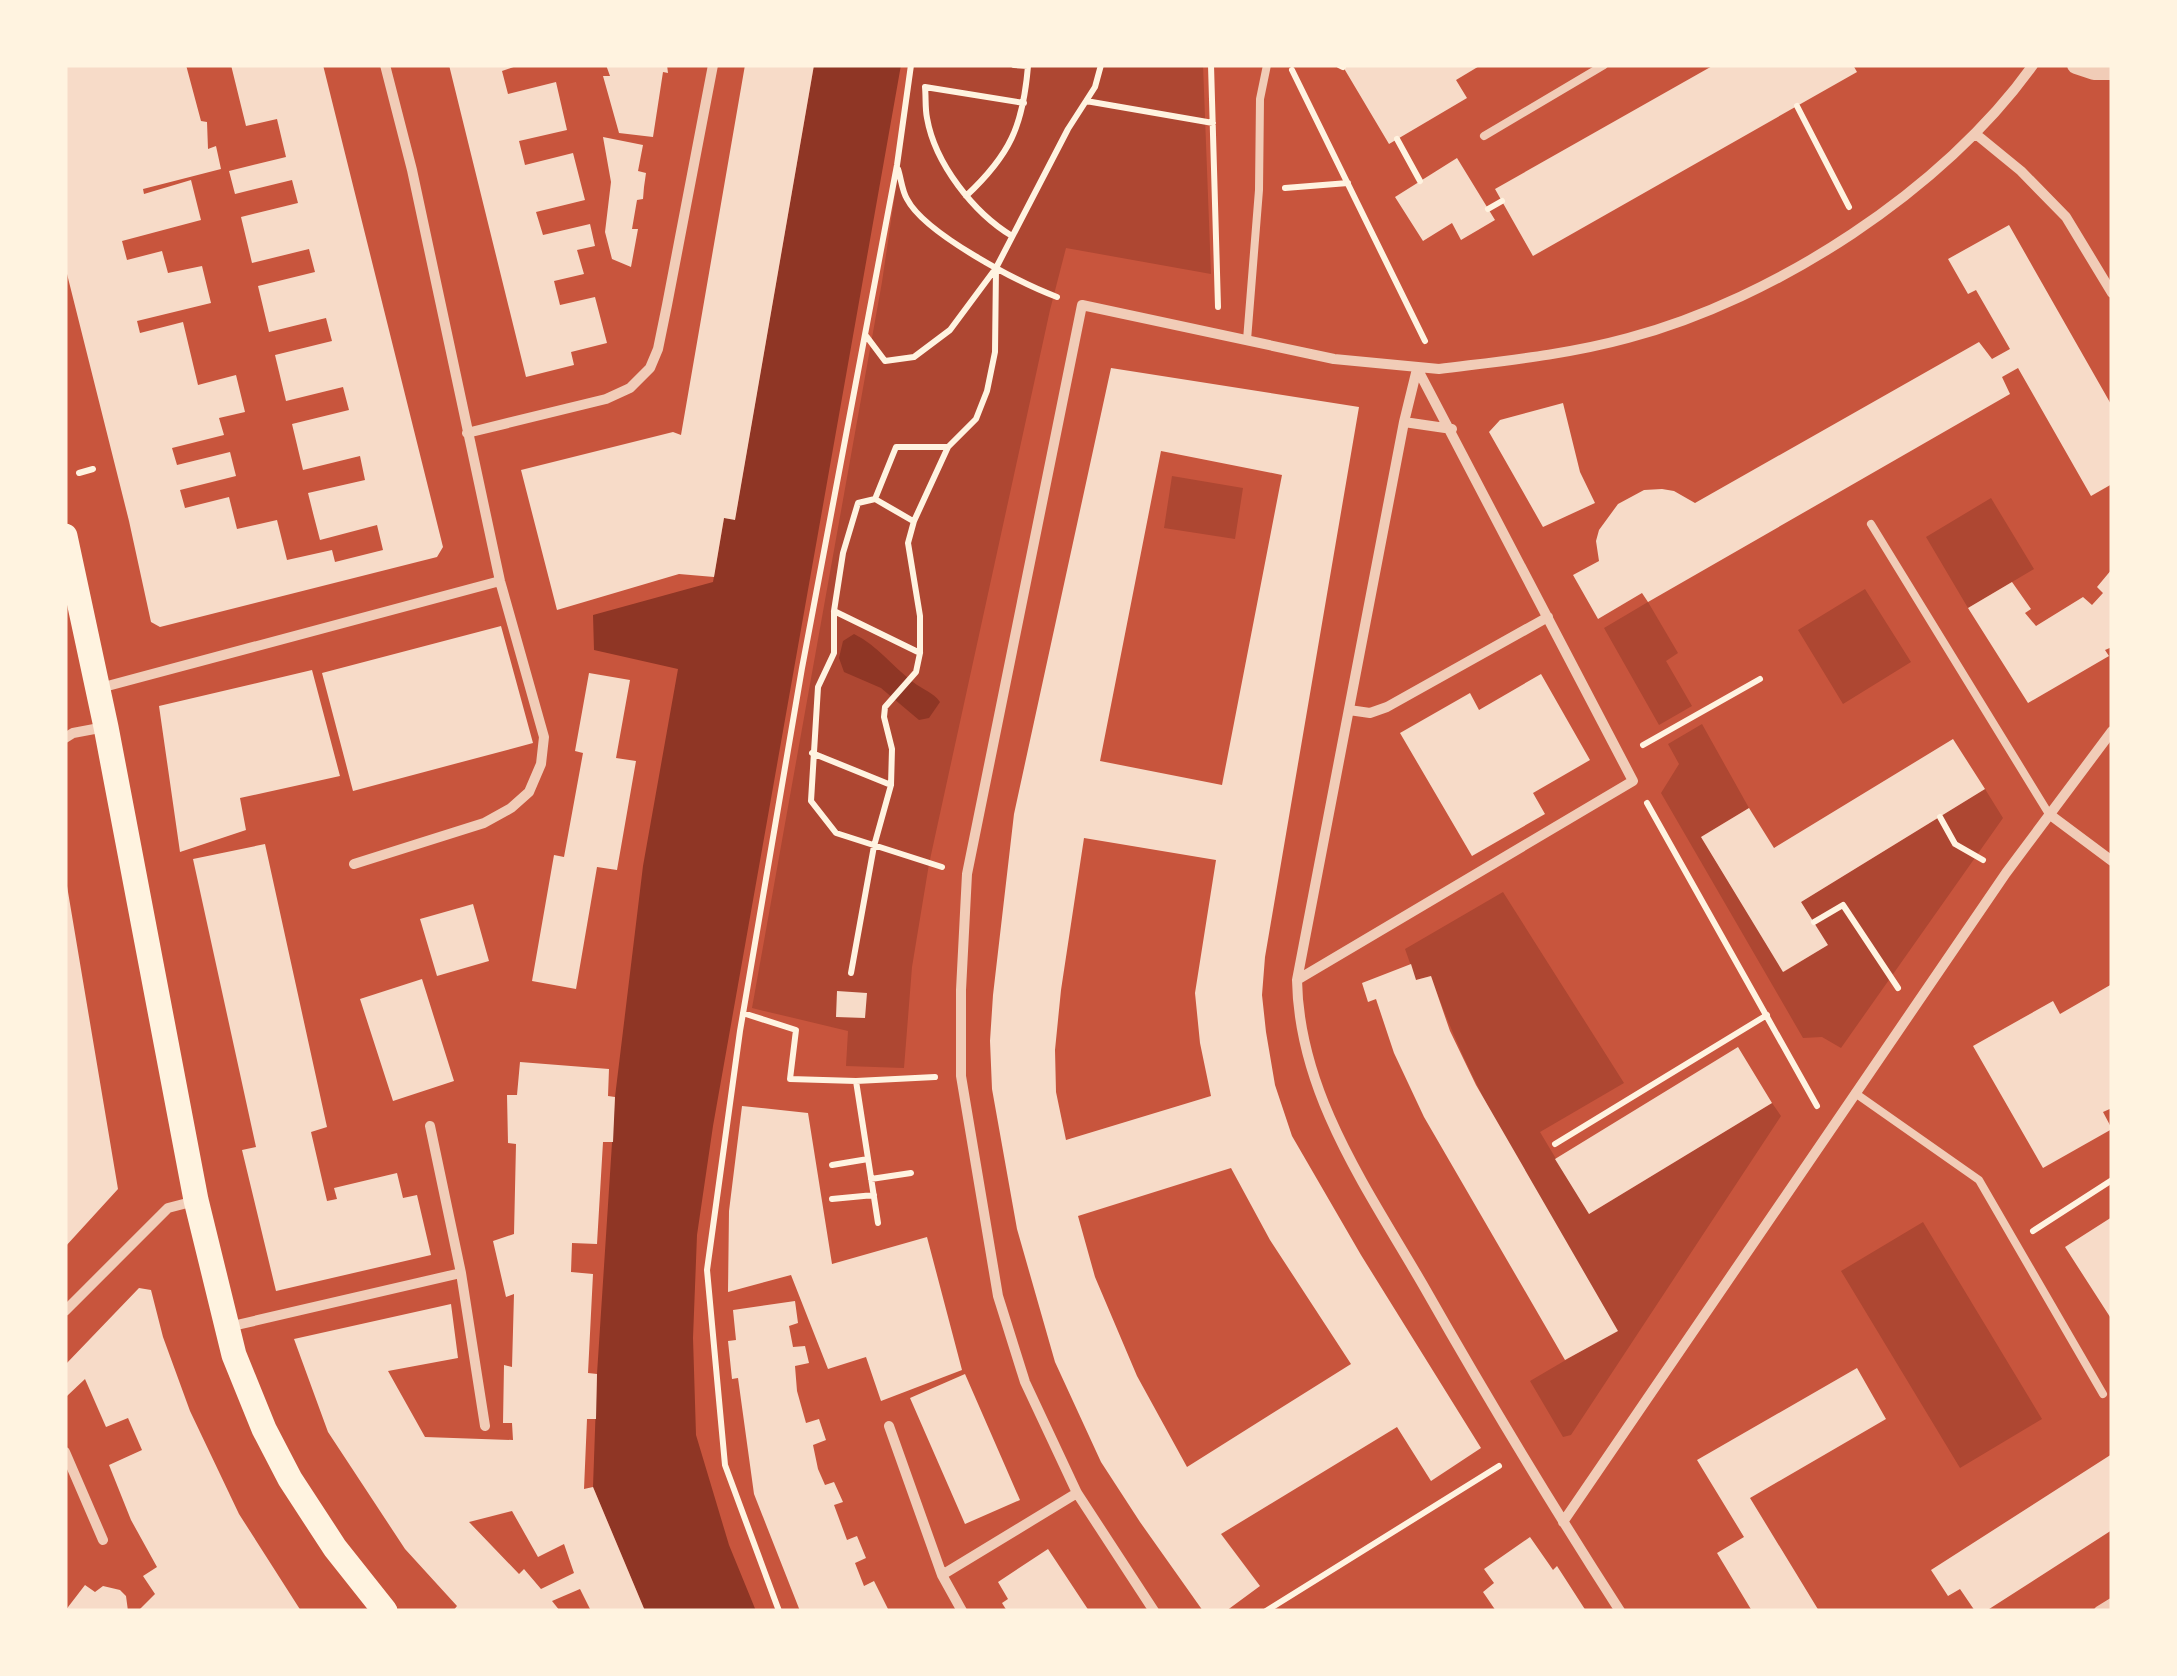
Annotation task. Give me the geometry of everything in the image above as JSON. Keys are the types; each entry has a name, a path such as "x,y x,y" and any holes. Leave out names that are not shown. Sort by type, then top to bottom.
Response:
{"main road":[{"path":"65,536 106,727 196,1200 227,1328 264,1429 284,1469 335,1548 385,1611"}],"street":[{"path":"354,864 484,823 511,808 530,792 544,737 500,581 412,170 384,65"},
{"path":"467,433 606,399 630,388 650,368 658,349 712,65"},
{"path":"1154,1611 1077,1494 1024,1382 998,1296 961,1076 968,874 1082,305 1334,359 1417,369 1439,370 1631,338 1738,299 1861,230 1977,135 2033,65"},
{"path":"2076,65 2112,71"},
{"path":"1977,135 2066,217 2112,294"},
{"path":"1417,369 1297,980 1298,1011 1313,1080 1344,1147 1519,1454 1620,1611"},
{"path":"1297,980 1633,781 1417,369"},
{"path":"1404,422 1452,430"},
{"path":"98,689 500,581"},
{"path":"1348,710 1370,713 1387,708 1548,617"},
{"path":"65,738 73,732 106,727"},
{"path":"1563,1522 2006,873 2112,731"},
{"path":"2048,814 2112,861"},
{"path":"430,1126 461,1273 484,1426"},
{"path":"65,1311 168,1208 196,1200"},
{"path":"227,1328 461,1273"},
{"path":"889,1426 942,1575 962,1611"},
{"path":"65,1452 103,1540"},
{"path":"942,1575 1077,1494"},
{"path":"2099,1611 2112,1603"}],"lane":[{"path":"1248,340 1259,190 1260,99 1266,65"},
{"path":"1484,136 1604,65"},
{"path":"1871,524 2048,814"},
{"path":"1855,1093 1979,1180 2103,1394"}],"path":[{"path":"779,1611 725,1465 707,1270 743,1013 802,668 898,165 911,65"},
{"path":"966,196 992,171 1015,137 1028,66 1014,65"},
{"path":"867,336 885,361 914,357 950,330 996,268 1095,86 1101,65"},
{"path":"1211,65 1219,333"},
{"path":"1290,65 1439,370"},
{"path":"1012,236 988,221 948,169 926,120 926,87 1024,103"},
{"path":"1086,101 1213,123"},
{"path":"1797,106 1861,230"},
{"path":"1397,139 1420,180"},
{"path":"898,165 907,200 930,226 996,268 1082,305"},
{"path":"1488,209 1502,201"},
{"path":"852,973 874,846 891,785 892,749 885,707 916,672 920,652 920,616 908,543 914,521 948,448 976,420 987,391 995,352 996,268"},
{"path":"875,499 896,447 948,448"},
{"path":"80,473 93,469"},
{"path":"914,521 875,499 858,502 842,553 834,610 834,653 818,687 810,801 836,833 968,874"},
{"path":"834,610 920,652"},
{"path":"1663,734 1760,679"},
{"path":"812,752 891,785"},
{"path":"1633,781 1830,1130"},
{"path":"1940,817 1954,844 2006,873"},
{"path":"1814,922 1843,905 1912,1011"},
{"path":"743,1013 796,1030 790,1079 856,1081 961,1076"},
{"path":"1555,1144 1767,1015"},
{"path":"856,1081 878,1223"},
{"path":"832,1165 868,1159"},
{"path":"871,1179 911,1174"},
{"path":"2015,1243 2112,1180"},
{"path":"832,1199 874,1196"},
{"path":"1266,1611 1519,1454"}],"shaded area":[{"path":"814,65 901,65 697,1235 693,1338 696,1435 729,1545 756,1611 645,1611 593,1487 615,1097 643,866 678,669 594,650 593,615 713,582 724,518 735,519"},
{"path":"914,65 1203,65 1211,274 1066,248 929,864 912,967 904,1068 846,1066 848,1031 752,1008 882,282"},
{"path":"1172,476 1243,488 1235,539 1164,528"},
{"path":"1991,498 2034,569 1968,608 1926,537"},
{"path":"1865,589 1911,662 1843,704 1798,630"},
{"path":"1648,602 1678,653 1666,661 1692,706 1659,725 1604,628"},
{"path":"854,634 940,702 929,718 919,720 881,688 844,672 839,658 843,641"},
{"path":"1702,724 1749,808 1701,837 1784,972 1827,945 1801,902 1985,789 2003,818 1841,1048 1822,1037 1803,1038 1661,793 1679,764 1668,744"},
{"path":"1503,892 1624,1083 1540,1132 1589,1214 1772,1103 1781,1116 1571,1435 1563,1437 1530,1381 1617,1330 1491,1113 1431,976 1416,980 1405,949"},
{"path":"1923,1222 2042,1419 1960,1468 1841,1271"}],"building":[{"path":"65,65 186,65 201,121 207,122 208,149 216,146 221,169 143,189 144,194 191,180 201,220 122,241 127,260 162,251 168,273 202,266 211,303 137,321 140,333 183,322 198,385 236,375 245,412 219,418 224,435 172,448 177,465 230,452 236,476 180,490 185,508 229,497 237,529 277,520 287,560 332,550 335,562 383,550 377,525 320,540 308,493 365,480 360,456 303,470 292,424 349,410 343,387 286,401 275,355 332,341 326,318 269,332 258,286 315,272 309,249 252,263 241,217 298,203 292,180 235,194 229,171 286,157 277,119 246,126 231,65 323,65 443,547 437,557 160,627 151,622 65,266"},
{"path":"449,65 519,65 502,71 508,94 556,82 567,130 519,141 525,165 573,153 585,200 536,212 543,235 590,224 595,246 577,250 584,274 554,281 560,305 595,297 607,343 571,352 574,365 526,377"},
{"path":"606,65 667,65 653,137 619,133 603,76 610,76"},
{"path":"745,65 814,65 735,520 724,518 714,577 679,574 557,610 521,470 673,432 681,435"},
{"path":"1342,65 1481,65 1456,80 1467,98 1389,144"},
{"path":"1714,65 1853,65 1857,72 1533,256 1495,189"},
{"path":"603,137 643,145 638,171 646,173 643,199 637,200 632,229 638,229 631,267 612,259 605,232 611,182"},
{"path":"1457,158 1495,220 1461,240 1452,223 1423,241 1395,197"},
{"path":"2009,225 2112,406 2112,484 2091,496 2018,368 2002,377 2010,394 1648,602 1642,593 1598,619 1573,575 1599,561 1599,530 1618,504 1644,490 1662,489 1695,503 1979,342 1992,359 2010,349 1976,290 1968,294 1948,259"},
{"path":"1111,368 1359,407 1265,957 1262,995 1266,1032 1275,1085 1292,1136 1481,1448 1431,1481 1397,1427 1221,1534 1260,1586 1226,1611 1203,1611 1101,1462 1055,1362 1017,1229 992,1089 990,1041 1014,814","holes":["1161,451 1282,475 1222,785 1100,761","1084,838 1216,860 1195,993 1211,1096 1066,1140 1056,1092 1055,1050","1231,1168 1270,1240 1351,1364 1187,1467 1137,1376 1095,1277 1078,1216"]},
{"path":"1563,403 1580,472 1595,503 1543,527 1489,432 1500,420"},
{"path":"2112,569 2112,647 2105,650 2109,656 2028,703 1968,608 2012,582 2031,609 2025,613 2036,626 2083,597 2092,605 2103,593 2097,587"},
{"path":"501,626 533,743 353,791 322,673"},
{"path":"312,670 340,776 240,798 246,830 180,852 159,706"},
{"path":"589,673 630,680 616,758 636,761 617,870 597,867 576,989 532,981 554,855 564,857 583,753 575,751"},
{"path":"1541,674 1590,760 1533,793 1545,814 1472,856 1400,733 1470,693 1479,710"},
{"path":"1953,739 1985,789 1801,902 1828,945 1783,972 1701,837 1749,808 1774,848"},
{"path":"265,844 327,1127 311,1132 327,1201 337,1199 334,1188 397,1173 403,1198 417,1195 431,1255 276,1291 242,1150 256,1147 193,859"},
{"path":"65,887 118,1189 65,1247"},
{"path":"473,904 489,961 437,976 420,919"},
{"path":"1411,964 1416,980 1431,976 1450,1031 1476,1085 1618,1331 1565,1360 1424,1117 1394,1053 1376,999 1368,1002 1362,983"},
{"path":"422,979 454,1081 393,1101 360,999"},
{"path":"2112,984 2112,1108 2103,1112 2112,1129 2043,1168 1973,1046 2053,1001 2060,1014"},
{"path":"837,991 867,993 865,1018 836,1017"},
{"path":"1738,1047 1772,1103 1589,1214 1555,1159"},
{"path":"520,1062 609,1069 608,1096 615,1097 613,1142 603,1142 597,1244 572,1243 571,1272 593,1274 588,1373 597,1374 596,1419 587,1419 584,1489 593,1487 645,1611 591,1611 580,1589 552,1601 560,1611 453,1611 457,1606 405,1549 328,1432 294,1339 451,1304 458,1358 388,1371 425,1437 513,1440 512,1423 503,1423 504,1365 512,1367 514,1294 506,1297 493,1241 514,1234 516,1144 508,1143 507,1095 517,1095","holes":["512,1511 538,1557 564,1544 574,1573 541,1589 524,1569 519,1574 469,1522"]},
{"path":"742,1106 808,1113 832,1264 927,1237 962,1370 881,1401 866,1357 828,1369 791,1275 728,1292 729,1211"},
{"path":"2112,1217 2112,1320 2065,1247"},
{"path":"139,1288 151,1290 190,1411 239,1514 301,1611 138,1611 155,1594 143,1576 157,1567 131,1520 109,1465 142,1450 128,1418 106,1427 85,1379 67,1396 65,1365"},
{"path":"795,1301 798,1323 789,1326 793,1347 805,1346 809,1363 795,1366 797,1391 806,1423 819,1419 826,1440 813,1445 818,1469 825,1485 834,1482 843,1502 834,1505 847,1540 857,1536 866,1558 855,1563 864,1586 874,1581 889,1611 800,1611 754,1494 738,1378 732,1379 728,1341 736,1340 733,1310"},
{"path":"1857,1368 1886,1419 1750,1498 1819,1611 1752,1611 1717,1553 1744,1537 1697,1460"},
{"path":"965,1374 1020,1500 965,1524 910,1398"},
{"path":"2112,1454 2112,1530 1986,1611 1975,1611 1960,1589 1948,1596 1931,1570"},
{"path":"1530,1537 1553,1570 1557,1566 1586,1611 1496,1611 1483,1592 1494,1583 1484,1569"},
{"path":"1048,1549 1089,1611 1007,1611 1002,1603 1008,1599 998,1582"},
{"path":"85,1585 95,1592 103,1586 120,1590 126,1596 128,1611 65,1611"}]}
